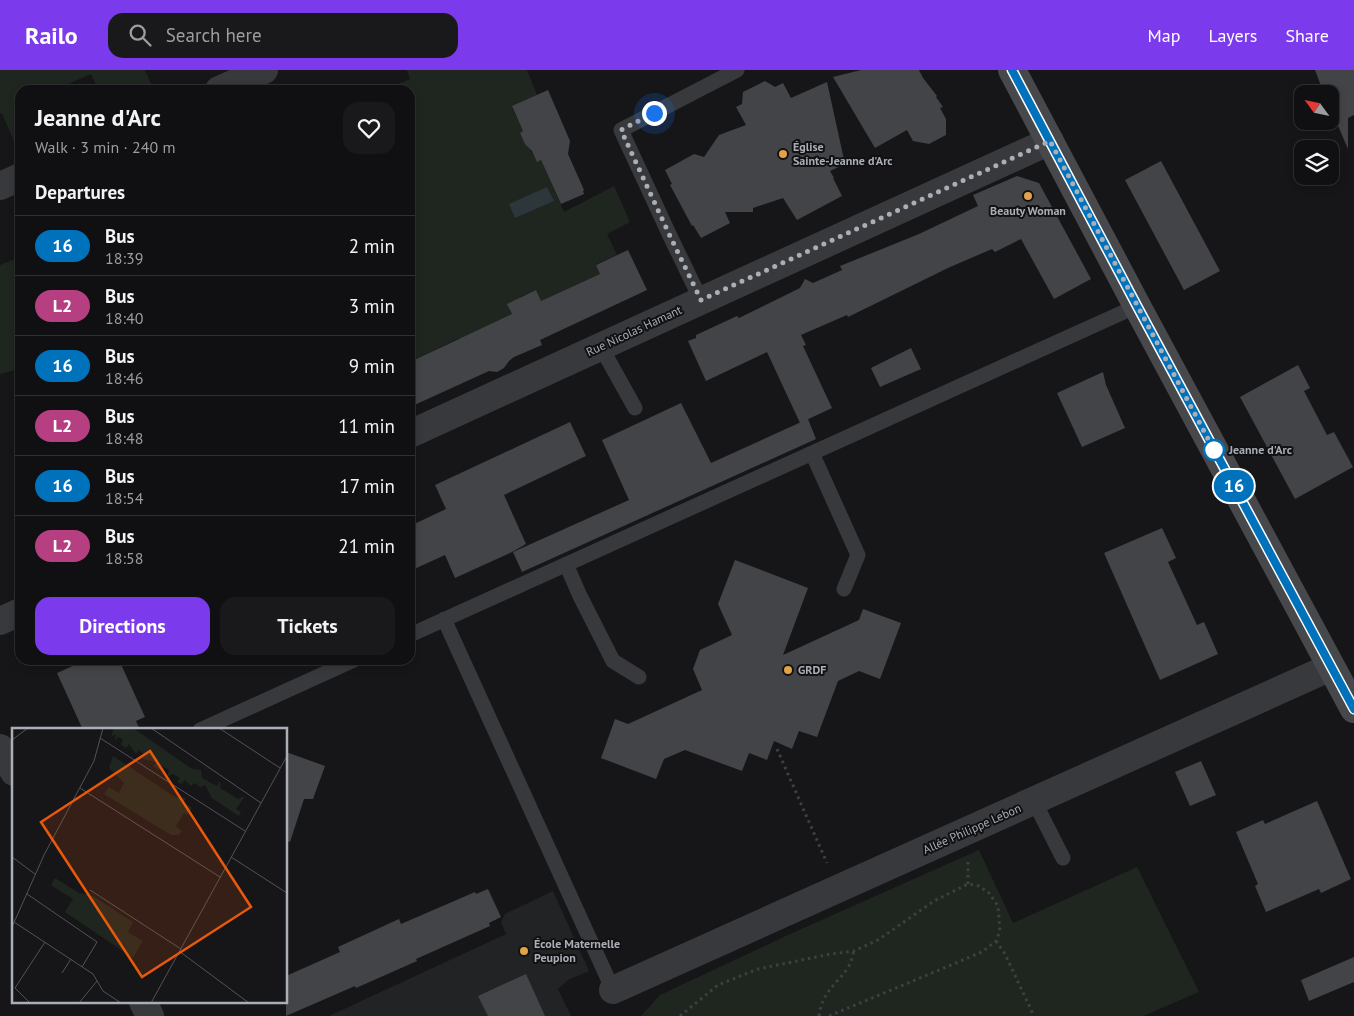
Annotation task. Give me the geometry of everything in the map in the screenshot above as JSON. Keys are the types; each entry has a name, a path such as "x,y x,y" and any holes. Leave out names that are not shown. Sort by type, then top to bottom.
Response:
{"main road":[{"path":"1012,70 1137,306 1342,675 1354,709"}],"street":[{"path":"230,85 264,70"},
{"name":"Rue Nicolas Hamant","path":"415,432 1050,141"},
{"path":"0,186 15,179"},
{"path":"0,621 15,614"},
{"name":"Allée Philippe Lebon","path":"613,990 1034,800 1342,675"},
{"path":"0,748 12,769"},
{"path":"144,1004 150,1016"}],"lane":[{"path":"701,300 621,130 737,70"},
{"path":"415,633 1137,306"},
{"path":"601,347 635,408"},
{"path":"812,453 858,555 844,589"},
{"path":"566,564 613,660 639,677"},
{"path":"444,619 613,990"},
{"path":"204,728 343,665"},
{"path":"1034,800 1063,858"}],"path":[{"path":"777,749 838,889"},
{"path":"680,1016 718,985 758,969 854,951 878,940 934,900 968,884 979,886 989,893 998,906 1000,931 996,941 982,952 830,1016"},
{"path":"996,941 1005,954 1034,1016"},
{"path":"819,1016 820,1005 832,986 849,968 854,951"}],"shaded area":[{"path":"0,70 145,70 152,85 96,85 91,74 66,85 15,85 15,144 2,113 0,113"},
{"path":"407,70 527,70 537,95 512,107 523,131 520,133 537,161 541,160 564,212 614,186 630,222 607,234 617,255 596,264 600,274 541,301 536,290 520,297 522,303 509,309 512,314 461,343 459,338 415,360 415,85 396,85 410,79"},
{"path":"547,187 554,201 515,218 509,204"},
{"path":"15,259 15,370 0,374 0,265"},
{"path":"979,850 1013,923 1137,867 1199,992 1143,1016 641,1016 660,995 788,935"},
{"name":"École Maternelle Peupion","path":"553,891 589,971 568,980 558,989 571,1016 329,1016 506,934 501,922 505,914"}],"building":[{"path":"861,70 919,70 943,107 940,108 946,119 946,135 929,144 913,141 907,130 875,148 833,77"},
{"path":"1315,70 1354,70 1354,115 1348,118 1348,149 1339,128 1339,85 1321,85"},
{"name":"Église Sainte-Jeanne d'Arc","path":"765,81 775,87 783,83 791,98 827,82 845,164 830,171 842,196 797,220 783,198 753,208 753,212 725,212 730,223 701,238 692,226 670,185 672,184 665,170 694,154 704,157 719,135 746,125 736,107 742,104 743,92"},
{"path":"548,90 570,141 568,154 584,190 584,194 561,204 541,160 537,162 532,151 525,144 520,133 523,131 512,106"},
{"path":"1161,161 1220,271 1184,290 1125,180"},
{"path":"1017,176 1039,183 1091,279 1054,299 1021,239 995,252 992,249 948,268 848,317 847,315 801,335 806,345 803,346 832,408 800,423 767,352 706,381 688,341 696,338 696,335 737,316 739,318 800,288 805,279 813,283 842,270 840,266 919,234 978,206 973,195"},
{"path":"628,250 647,290 540,340 542,345 514,357 504,368 497,372 489,371 415,405 415,360 512,314 507,304 536,290 541,301 600,274 596,265"},
{"path":"911,348 921,369 880,387 871,368"},
{"path":"1298,365 1310,388 1304,391 1327,435 1334,432 1353,467 1295,499 1240,397"},
{"path":"1103,372 1106,385 1125,428 1082,447 1057,393"},
{"path":"681,403 711,463 808,419 816,439 522,572 513,552 629,500 602,440"},
{"path":"570,422 586,456 504,495 526,544 455,578 445,555 415,569 415,524 446,509 435,485"},
{"path":"1162,528 1176,558 1168,562 1197,625 1204,622 1218,654 1160,680 1104,553"},
{"name":"GRDF","path":"735,560 808,588 783,655 859,620 863,609 901,623 880,679 859,671 838,681 817,737 799,731 792,749 774,741 767,760 749,753 742,771 685,750 664,759 656,779 601,758 615,719 628,724 702,690 693,669 700,650 732,635 718,604"},
{"path":"75,665 121,665 145,717 136,721 139,728 82,728 57,673"},
{"path":"288,753 325,766 313,799 304,799 290,842 288,842"},
{"path":"1201,761 1216,795 1190,806 1175,772"},
{"path":"1317,801 1351,879 1321,893 1319,889 1266,912 1255,886 1258,884 1236,832 1263,820 1265,824"},
{"path":"488,889 501,917 489,923 490,926 356,988 355,986 286,1016 288,975 340,952 338,947 399,919 401,924 475,892 476,894"},
{"path":"1354,957 1354,982 1309,1001 1301,980"},
{"path":"526,974 545,1016 488,1016 478,996"}],"bus line":[{"name":"16","path":"1012,70 1354,709"}],"place":[{"name":"Église Sainte-Jeanne d'Arc","path":"783,154"},
{"name":"Beauty Woman","path":"1028,196"},
{"name":"Jeanne d'Arc","path":"1214,450"},
{"name":"GRDF","path":"788,670"},
{"name":"École Maternelle Peupion","path":"524,951"}],"route":[{"path":"654,113 621,130 701,300 1050,141 1214,450"}]}
